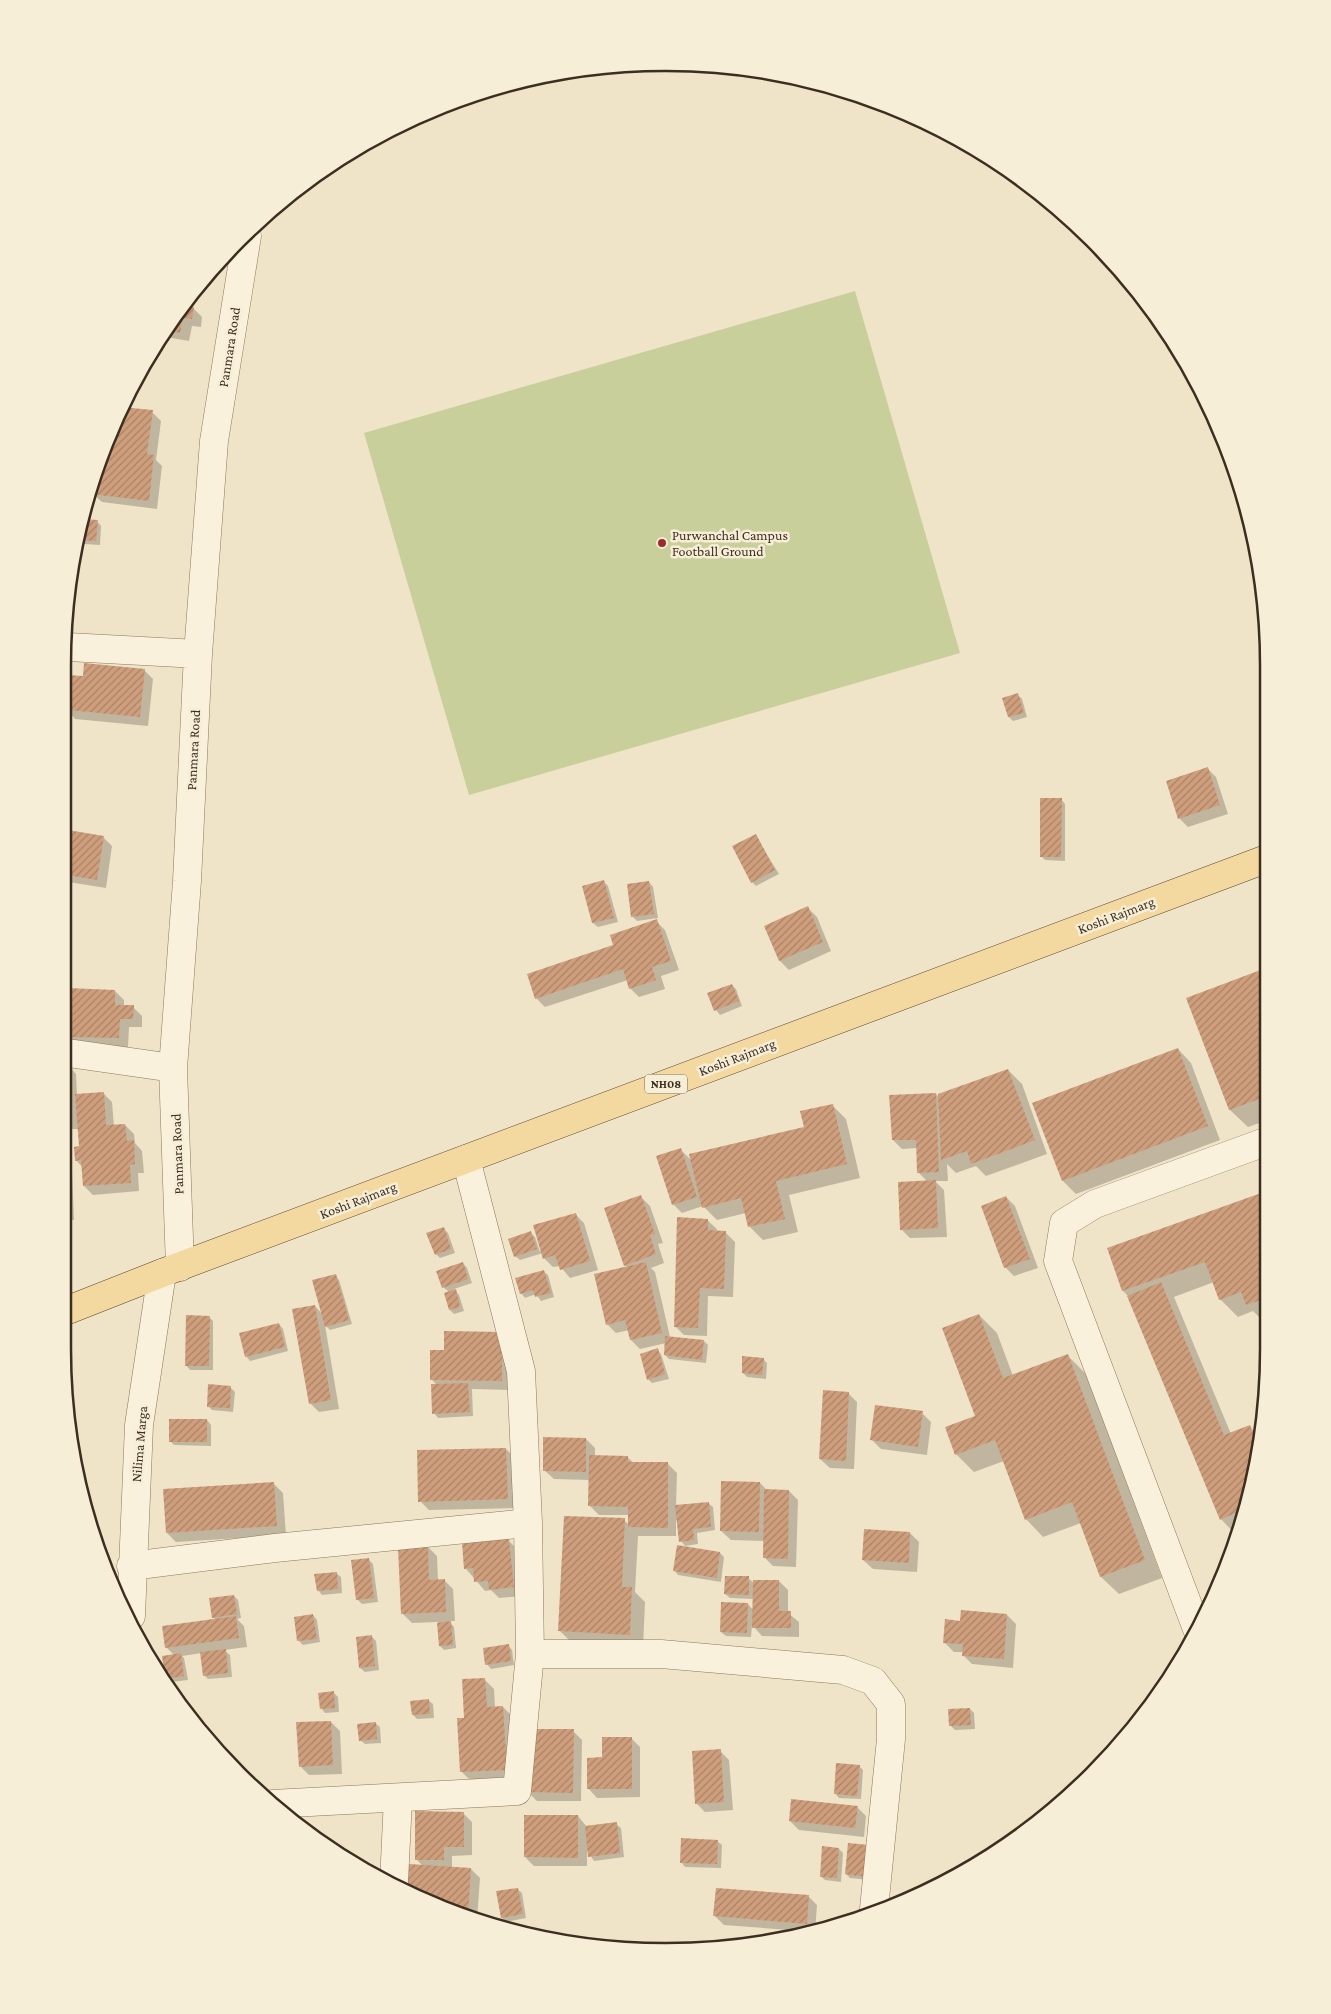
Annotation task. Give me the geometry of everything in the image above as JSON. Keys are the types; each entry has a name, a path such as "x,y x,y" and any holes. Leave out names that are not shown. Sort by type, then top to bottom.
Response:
{"main road":[{"name":"Koshi Rajmarg","path":"71,1309 1260,861"}],"street":[{"name":"Panmara Road","path":"171,1270 174,1068 187,882 198,654 214,441 246,244"},
{"path":"72,647 198,654"},
{"path":"71,1053 174,1068"},
{"path":"1194,1620 1058,1261 1064,1223 1095,1204 1260,1144"},
{"path":"284,1803 517,1791 530,1654 528,1523 521,1371 466,1159"},
{"name":"Nilima Marga","path":"131,1607 131,1566 139,1425 171,1270"},
{"path":"131,1566 275,1548 528,1523"},
{"path":"530,1654 661,1654 843,1670 873,1681 891,1704 891,1740 874,1905"},
{"path":"394,1877 398,1798"}],"green space":[{"name":"Purwanchal Campus Football Ground","path":"855,291 960,653 469,795 364,433"}],"building":[{"path":"192,307 194,307 192,319 184,318"},
{"path":"183,319 180,333 173,332"},
{"path":"131,408 153,410 147,454 154,455 149,501 96,495 116,438"},
{"path":"89,519 98,520 96,541 85,540"},
{"path":"84,663 145,669 140,717 71,710 71,675 83,676"},
{"path":"1018,693 1024,713 1008,717 1002,698"},
{"path":"1208,767 1220,805 1178,819 1166,781"},
{"path":"1040,798 1062,798 1061,857 1040,857"},
{"path":"71,830 104,836 97,880 71,876"},
{"path":"756,834 775,870 751,883 732,846"},
{"path":"604,880 614,918 592,923 582,886"},
{"path":"649,881 654,914 631,917 627,884"},
{"path":"808,906 823,942 779,961 764,926"},
{"path":"657,919 671,961 652,967 656,980 629,989 623,969 535,999 527,974 613,945 610,935"},
{"path":"1260,970 1260,1099 1229,1110 1186,998"},
{"path":"732,984 739,1001 714,1011 707,993"},
{"path":"71,988 115,990 115,1005 134,1005 133,1019 120,1019 119,1038 71,1037"},
{"path":"1178,1048 1208,1126 1062,1181 1032,1103"},
{"path":"1008,1069 1035,1140 971,1164 967,1151 941,1160 938,1094"},
{"path":"104,1092 106,1125 125,1124 127,1141 134,1140 135,1164 130,1165 131,1183 83,1186 81,1160 75,1161 74,1147 79,1146 75,1094"},
{"path":"936,1093 939,1172 917,1173 916,1140 892,1140 889,1095"},
{"path":"833,1104 847,1164 776,1181 785,1219 748,1227 741,1198 702,1208 689,1154 804,1127 800,1111"},
{"path":"681,1148 697,1197 672,1205 656,1156"},
{"path":"936,1180 938,1228 900,1230 898,1182"},
{"path":"1260,1193 1260,1300 1246,1305 1241,1292 1219,1300 1205,1262 1122,1291 1107,1248"},
{"path":"641,1195 655,1234 650,1235 656,1254 624,1266 604,1208"},
{"path":"1006,1196 1030,1259 1004,1268 981,1206"},
{"path":"576,1213 590,1261 560,1270 555,1255 543,1259 533,1225"},
{"path":"677,1217 708,1219 708,1230 726,1231 724,1289 700,1288 698,1328 674,1327"},
{"path":"444,1227 451,1249 435,1255 426,1233"},
{"path":"531,1231 537,1249 514,1257 508,1239"},
{"path":"463,1262 468,1279 442,1288 436,1271"},
{"path":"646,1262 662,1333 630,1340 625,1320 606,1325 594,1274"},
{"path":"544,1270 551,1293 535,1297 533,1290 520,1294 515,1278"},
{"path":"336,1274 349,1320 325,1327 312,1280"},
{"path":"1161,1282 1224,1435 1250,1425 1254,1434 1237,1512 1220,1520 1127,1296"},
{"path":"456,1289 460,1307 449,1310 444,1293"},
{"path":"315,1305 331,1400 309,1404 292,1309"},
{"path":"979,1314 1003,1378 1068,1354 1145,1560 1100,1577 1072,1502 1025,1520 995,1440 955,1455 945,1427 975,1416 942,1328"},
{"path":"186,1315 210,1316 209,1366 185,1366"},
{"path":"279,1323 285,1347 245,1357 239,1333"},
{"path":"444,1331 502,1332 502,1381 430,1380 430,1350 444,1350"},
{"path":"665,1336 704,1340 702,1360 664,1355"},
{"path":"658,1348 665,1374 647,1380 640,1354"},
{"path":"742,1356 764,1358 762,1375 742,1373"},
{"path":"468,1383 470,1412 432,1414 431,1384"},
{"path":"208,1384 231,1386 230,1408 207,1407"},
{"path":"823,1390 849,1392 846,1461 819,1459"},
{"path":"875,1405 923,1411 918,1447 870,1440"},
{"path":"169,1419 207,1419 207,1442 169,1442"},
{"path":"543,1437 586,1438 586,1472 543,1471"},
{"path":"506,1448 508,1499 418,1502 417,1450"},
{"path":"589,1455 628,1456 628,1462 668,1462 668,1528 628,1527 628,1507 588,1506"},
{"path":"721,1481 760,1482 759,1532 720,1531"},
{"path":"274,1482 277,1526 166,1533 163,1489"},
{"path":"764,1489 789,1490 788,1559 763,1558"},
{"path":"709,1502 711,1527 693,1529 694,1540 679,1542 675,1505"},
{"path":"564,1516 625,1518 622,1587 632,1587 630,1635 558,1631"},
{"path":"864,1529 910,1532 909,1563 862,1560"},
{"path":"509,1539 514,1587 489,1590 488,1581 474,1582 473,1568 464,1569 462,1543"},
{"path":"677,1545 720,1552 717,1578 673,1571"},
{"path":"428,1546 429,1580 445,1579 446,1612 401,1614 398,1548"},
{"path":"369,1558 374,1598 356,1600 351,1560"},
{"path":"337,1572 338,1589 317,1591 314,1574"},
{"path":"725,1576 749,1576 749,1595 724,1594"},
{"path":"753,1580 779,1580 779,1611 791,1611 791,1628 752,1628"},
{"path":"234,1595 237,1614 212,1618 209,1598"},
{"path":"721,1602 748,1603 747,1633 720,1632"},
{"path":"961,1610 1007,1614 1004,1659 962,1656 963,1644 943,1643 945,1619 960,1621"},
{"path":"313,1614 317,1639 297,1641 294,1617"},
{"path":"236,1616 239,1638 165,1648 162,1626"},
{"path":"451,1621 453,1645 439,1646 437,1623"},
{"path":"372,1635 375,1666 359,1668 356,1637"},
{"path":"509,1644 511,1661 485,1665 483,1648"},
{"path":"226,1649 228,1673 203,1676 200,1652"},
{"path":"181,1653 184,1676 170,1678 163,1666 162,1656"},
{"path":"485,1678 487,1707 503,1706 507,1770 460,1772 457,1718 464,1718 462,1679"},
{"path":"334,1691 335,1708 320,1709 318,1693"},
{"path":"429,1699 430,1714 412,1715 410,1701"},
{"path":"970,1708 971,1725 949,1726 948,1709"},
{"path":"331,1721 333,1765 299,1767 296,1722"},
{"path":"376,1722 377,1739 359,1741 357,1724"},
{"path":"527,1729 574,1729 573,1793 527,1792"},
{"path":"602,1737 632,1737 632,1789 587,1789 587,1758 602,1757"},
{"path":"721,1749 724,1802 695,1804 692,1751"},
{"path":"836,1763 860,1765 857,1796 834,1794"},
{"path":"791,1799 858,1806 855,1828 789,1821"},
{"path":"415,1811 464,1812 464,1847 444,1847 444,1860 415,1860"},
{"path":"524,1815 578,1815 578,1858 524,1857"},
{"path":"617,1822 620,1853 588,1857 585,1826"},
{"path":"681,1838 718,1840 717,1864 680,1863"},
{"path":"848,1843 869,1845 866,1877 845,1874"},
{"path":"822,1846 839,1848 837,1878 820,1877"},
{"path":"409,1864 471,1868 468,1909 438,1898 408,1883"},
{"path":"518,1888 523,1914 501,1918 496,1891"},
{"path":"716,1888 809,1895 807,1924 713,1916"}],"place":[{"name":"Purwanchal Campus Football Ground","path":"662,543"}]}
